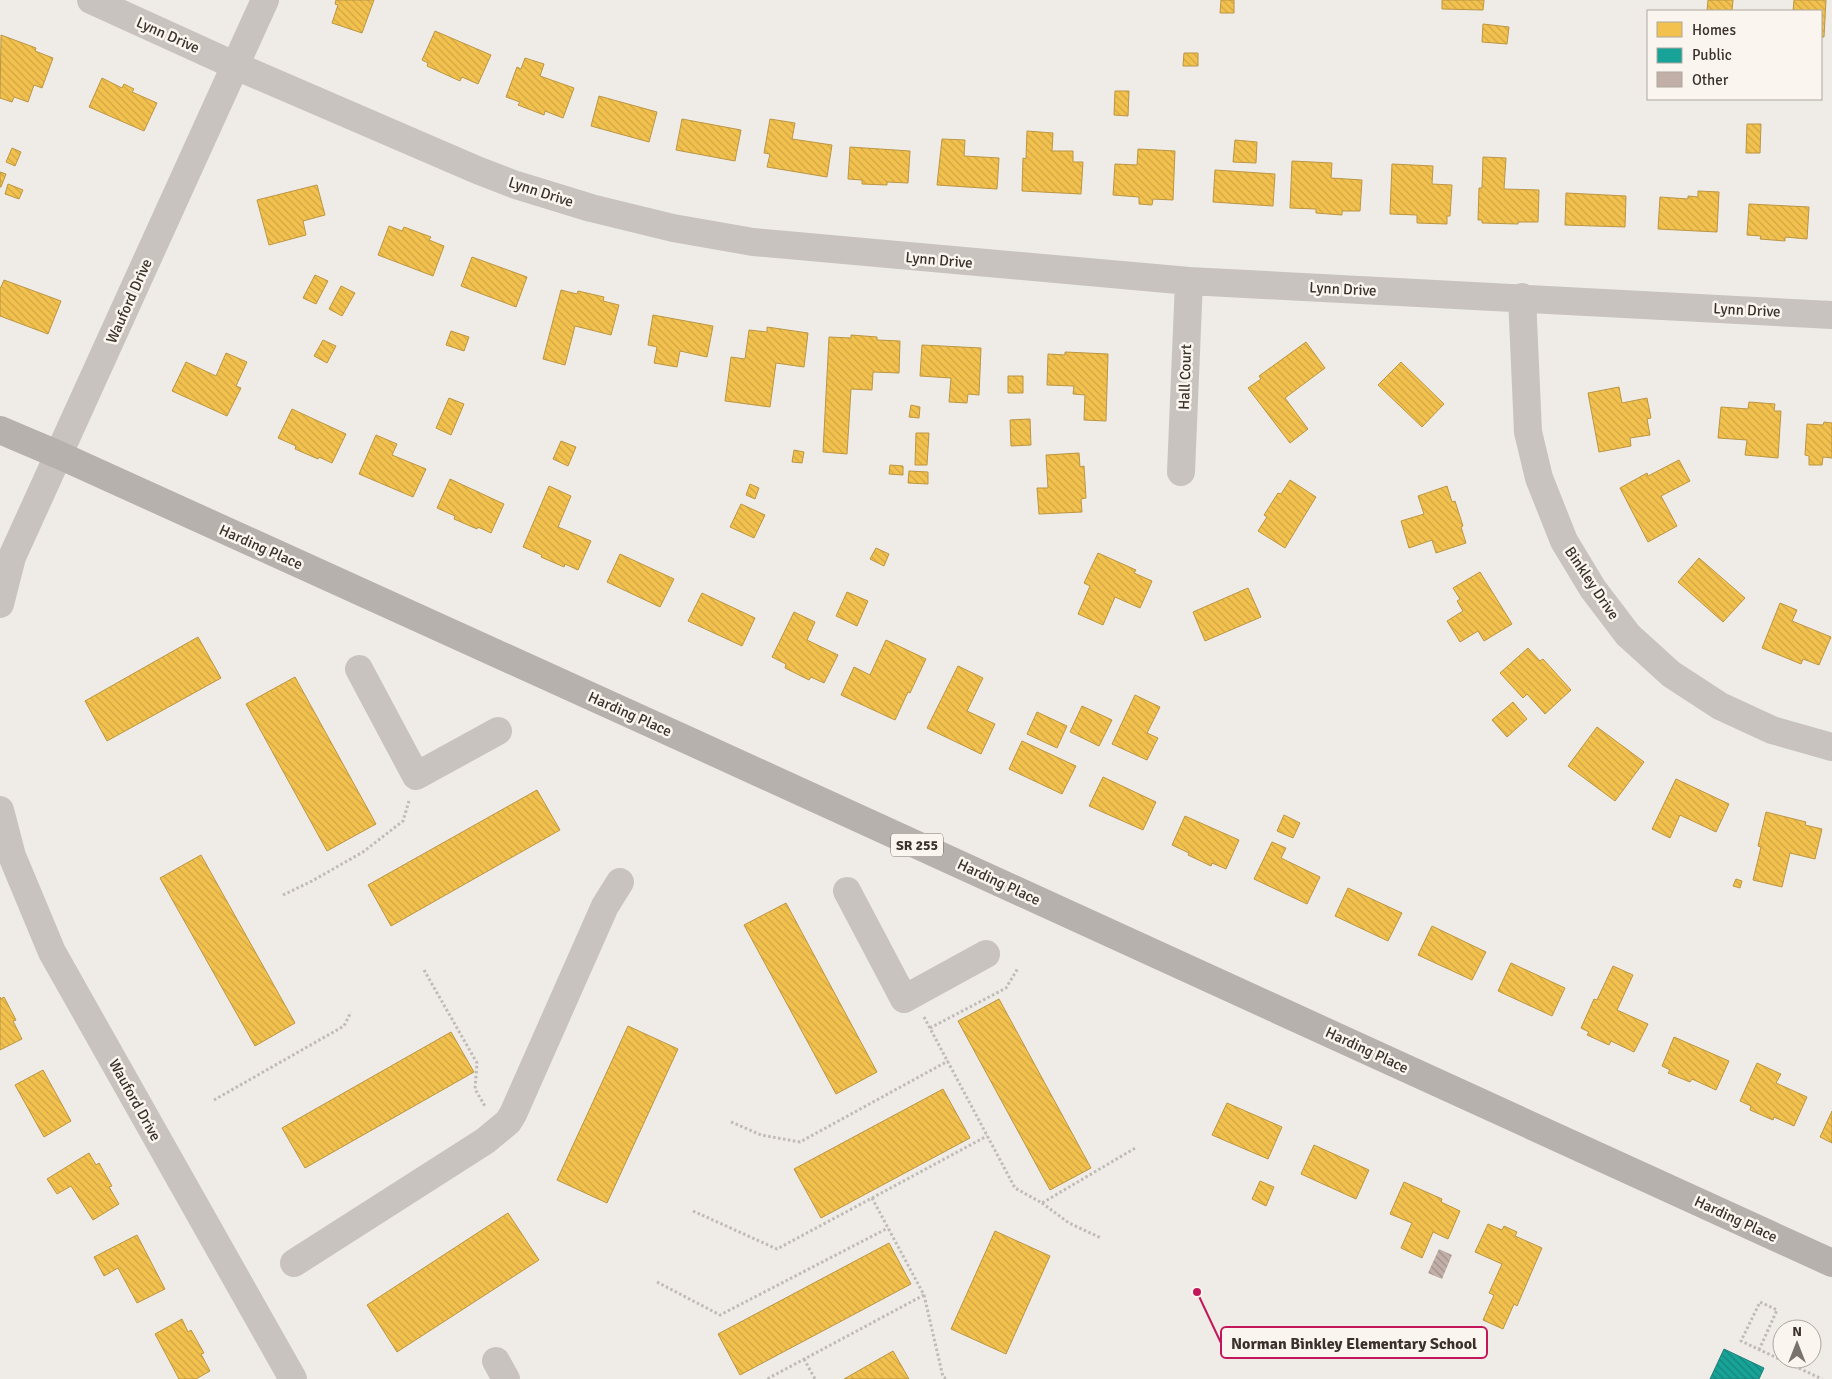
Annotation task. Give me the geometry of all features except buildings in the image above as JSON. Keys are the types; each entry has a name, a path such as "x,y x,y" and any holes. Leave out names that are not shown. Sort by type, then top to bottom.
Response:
{"main road":[{"name":"Harding Place","path":"0,430 696,744 1832,1263"}],"street":[{"name":"Lynn Drive","path":"91,0 236,66 477,170 516,185 591,208 673,228 753,242 1188,281 1832,314"},
{"name":"Wauford Drive","path":"0,604 12,557 265,0"},
{"name":"Hall Court","path":"1181,472 1188,281"},
{"name":"Binkley Drive","path":"1522,298 1528,432 1536,469 1564,541 1593,589 1628,635 1671,674 1720,706 1772,730 1832,746"},
{"path":"359,669 416,776 498,731"},
{"name":"Wauford Drive","path":"0,810 12,856 52,952 293,1379"},
{"path":"294,1263 485,1142 508,1122 605,906 620,882"},
{"path":"847,891 904,999 986,954"}],"path":[{"path":"283,895 312,882 363,852 403,822 416,776"},
{"path":"930,1028 1006,988 1018,968"},
{"path":"424,970 477,1063 475,1089 499,1130"},
{"path":"912,994 1015,1188 1042,1203 1069,1223 1101,1238"},
{"path":"214,1100 344,1026 351,1012"},
{"path":"731,1122 761,1135 800,1142 948,1061"},
{"path":"693,1211 777,1249 987,1136"},
{"path":"1042,1203 1137,1147"},
{"path":"872,1198 924,1295 943,1376 947,1379"},
{"path":"657,1282 720,1315 888,1228"},
{"path":"767,1379 924,1295"},
{"path":"1759,1350 1777,1310 1760,1302 1741,1341 1759,1350 1822,1379"},
{"path":"804,1359 815,1379"}],"place":[{"name":"Norman Binkley Elementary School","path":"1197,1292"}]}
